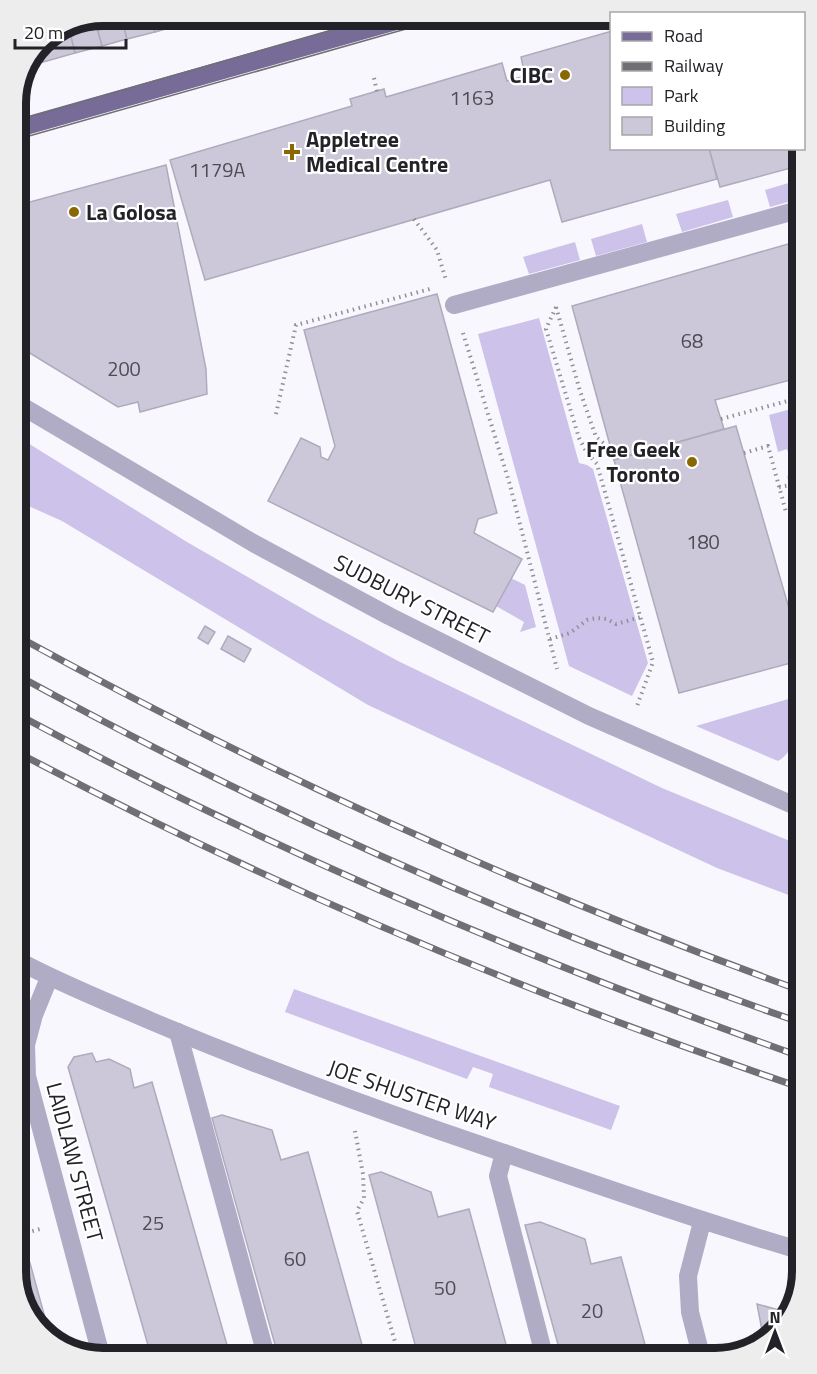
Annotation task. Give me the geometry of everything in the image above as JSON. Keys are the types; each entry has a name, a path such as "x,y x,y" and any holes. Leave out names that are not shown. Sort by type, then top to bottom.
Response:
{"main road":[{"path":"26,126 350,26"}],"street":[{"path":"454,305 792,212"},
{"name":"SUDBURY STREET","path":"26,409 255,544 389,616 589,716 792,805"},
{"name":"JOE SHUSTER WAY","path":"26,965 50,978 178,1032 338,1095 702,1222 792,1248"},
{"name":"LAIDLAW STREET","path":"50,978 34,1015 26,1045 27,1076 99,1348"},
{"path":"178,1032 264,1348"},
{"path":"504,1153 498,1176 542,1348"},
{"path":"699,1348 690,1312 688,1276 702,1222"}],"path":[{"path":"374,78 377,92"},
{"path":"414,219 437,250 510,485 558,669"},
{"path":"548,279 580,391 596,437 612,450 587,453"},
{"path":"276,414 296,324 447,284"},
{"path":"556,307 546,329 579,438 587,453 597,464 653,662 637,706"},
{"path":"721,419 792,400"},
{"path":"744,453 768,446 786,512"},
{"path":"779,487 792,485"},
{"path":"550,639 570,633 588,620 596,618 607,619 616,624 641,617"},
{"path":"354,1125 363,1174 364,1198 357,1211 397,1348"},
{"path":"26,1233 40,1229"}],"green space":[{"path":"792,182 792,201 770,207 765,190"},
{"path":"728,200 733,217 682,232 676,214"},
{"path":"642,224 647,242 596,256 591,239"},
{"path":"575,242 580,260 529,274 523,257"},
{"path":"539,318 579,463 593,469 648,663 632,696 569,666 478,334"},
{"path":"792,409 792,467 787,449 778,452 769,415"},
{"path":"26,442 187,542 398,661 662,788 792,842 792,896 717,868 368,705 62,521 26,505"},
{"path":"511,578 525,585 536,627 520,632 524,622 496,606"},
{"path":"792,698 792,745 785,756 778,761 696,726"},
{"path":"294,989 620,1106 611,1130 489,1087 493,1074 473,1067 467,1079 285,1012"}],"building":[{"path":"96,26 124,26 127,39 102,46"},
{"path":"96,26 102,46 75,53 70,33"},
{"path":"124,26 153,26 155,32 127,39"},
{"path":"153,26 176,26 155,32"},
{"path":"610,32 610,150 710,150 717,179 562,222 550,180 205,280 170,160 352,106 350,99 384,89 386,97 502,63 507,81 525,76 521,57"},
{"path":"70,33 75,53 36,64 48,48"},
{"path":"710,150 792,150 792,168 720,187"},
{"path":"166,165 206,369 207,394 140,412 138,402 118,407 26,351 26,203"},
{"path":"792,243 792,380 715,400 724,429 614,460 572,306"},
{"path":"437,294 497,513 478,519 474,533 522,559 493,612 268,501 301,438 320,447 321,457 328,460 335,446 304,330"},
{"path":"736,426 792,619 792,663 679,693 614,460"},
{"path":"205,626 215,632 208,644 198,638"},
{"path":"228,636 251,649 244,662 221,649"},
{"path":"92,1053 96,1062 109,1059 130,1069 134,1088 152,1082 228,1348 149,1348 68,1067 74,1057"},
{"path":"222,1115 272,1130 281,1160 308,1152 363,1348 276,1348 212,1118"},
{"path":"381,1172 431,1192 438,1217 469,1209 507,1348 416,1348 369,1175"},
{"path":"540,1222 585,1239 591,1264 621,1257 646,1348 559,1348 525,1225"},
{"path":"30,1263 47,1324 33,1306 27,1287 26,1264"}],"tram line":[{"path":"26,118 346,26"},
{"path":"26,137 416,26"}],"railway":[{"path":"26,641 207,735 402,828 600,914 792,987"},
{"path":"26,680 206,774 401,865 600,948 792,1019"},
{"path":"26,719 207,811 402,900 601,982 792,1053"},
{"path":"26,757 207,847 402,935 600,1015 792,1085"}],"place":[{"name":"CIBC","path":"565,75"},
{"name":"Appletree Medical Centre","path":"292,152"},
{"name":"La Golosa","path":"74,212"},
{"name":"Free Geek Toronto","path":"692,462"}]}
